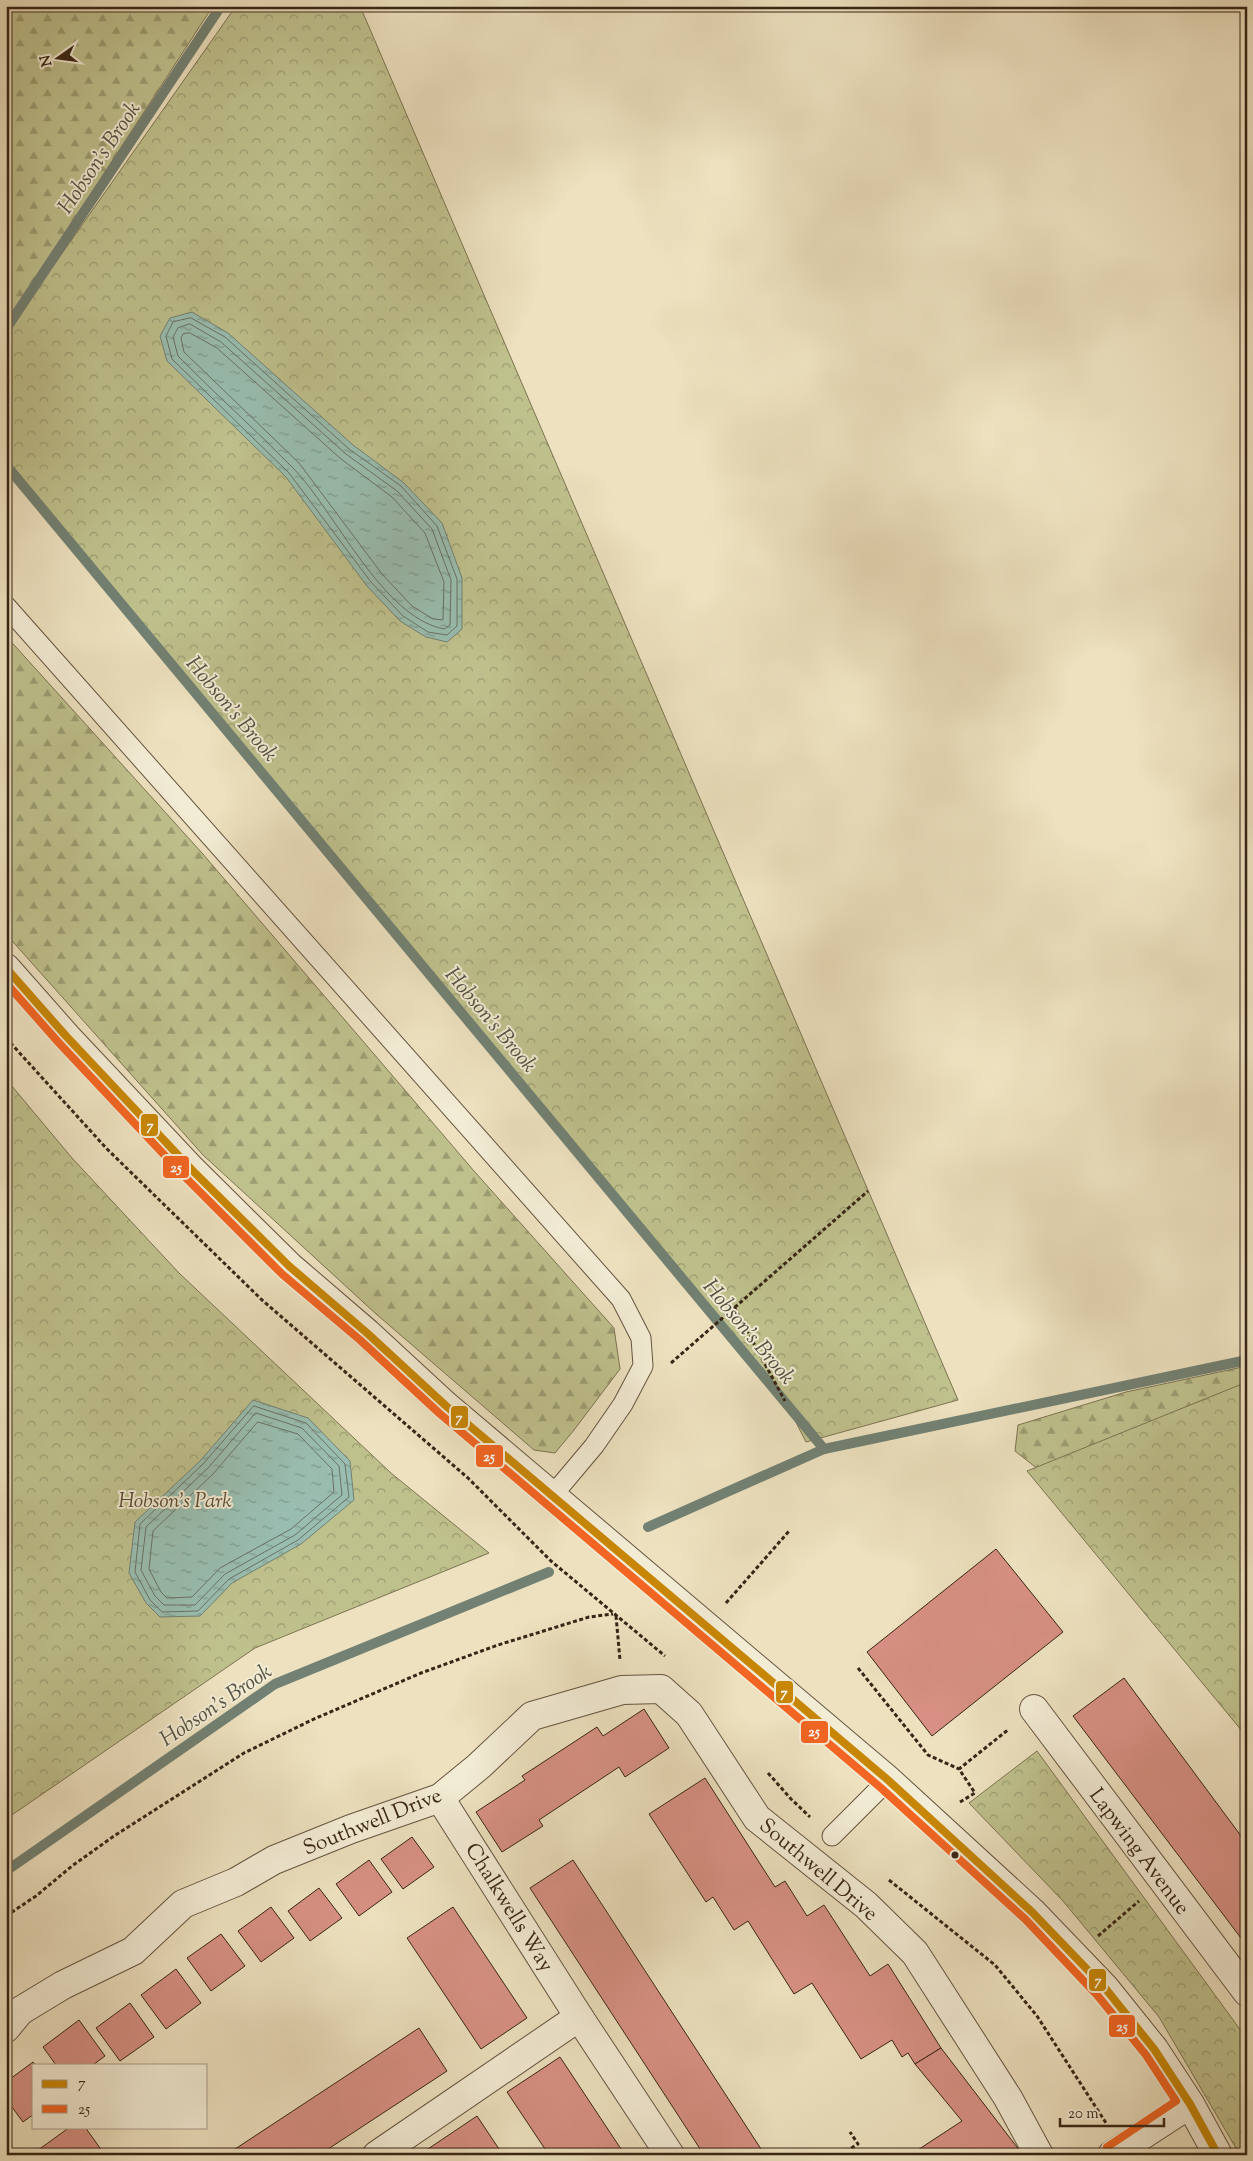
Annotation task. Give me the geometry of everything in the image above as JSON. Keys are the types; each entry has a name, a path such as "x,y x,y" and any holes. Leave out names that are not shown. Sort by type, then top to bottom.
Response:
{"street":[{"path":"6,968 66,1036 192,1170 289,1266 367,1333 445,1405 888,1780 1032,1912 1105,1988 1154,2050 1190,2104 1218,2155"},
{"name":"Southwell Drive","path":"6,2028 20,2011 63,1986 133,1951 183,1904 236,1882 282,1857 351,1829 440,1798 532,1716 622,1690 661,1689 690,1714 756,1818 866,1906 915,1953 1008,2098 1039,2155"},
{"name":"Lapwing Avenue","path":"1034,1709 1247,1992"},
{"name":"Chalkwells Way","path":"440,1798 579,2017 670,2155"},
{"path":"377,2155 579,2017"},
{"path":"1117,2152 1190,2104"}],"lane":[{"path":"6,606 621,1299 641,1338 643,1366 623,1404 594,1446 552,1496"},
{"path":"832,1836 888,1780"}],"path":[{"path":"6,1038 107,1149 196,1237 270,1306 468,1478 551,1561 665,1657"},
{"path":"688,1348 868,1191"},
{"path":"734,1307 785,1401"},
{"path":"706,1626 790,1530"},
{"path":"615,1614 622,1690"},
{"path":"6,1916 36,1896 72,1866 114,1836 244,1753 314,1719 421,1673 498,1645 580,1620 615,1614"},
{"path":"858,1668 928,1755 959,1769 975,1793 931,1819"},
{"path":"959,1769 1034,1709"},
{"path":"767,1771 792,1799 832,1836"},
{"path":"885,1877 995,1965 1037,2016 1117,2152"},
{"path":"1075,1956 1162,1881"},
{"path":"840,2155 858,2144 850,2132"}],"green space":[{"path":"6,6 213,6 6,324"},
{"path":"236,6 360,6 958,1400 806,1442 785,1401 6,465 6,333"},
{"path":"6,636 202,853 474,1171 614,1328 620,1369 555,1453 534,1450 375,1313 203,1155 6,934"},
{"name":"Hobson's Park","path":"6,1079 72,1158 179,1273 391,1473 489,1553 255,1648 6,1819"},
{"path":"1247,1366 1247,1434 1058,1485 1015,1451 1018,1425 1126,1392"},
{"path":"1247,1382 1247,1737 1027,1471"},
{"path":"1037,1751 1247,2039 1247,2155 1240,2155 1159,2017 1063,1901 969,1803"}],"water":[{"path":"192,312 228,333 353,445 404,483 442,523 462,578 462,629 447,642 426,637 400,621 367,586 286,477 167,361 160,336 170,318"},
{"path":"253,1400 308,1418 350,1461 354,1500 301,1544 232,1583 200,1616 160,1617 146,1603 129,1573 135,1522 200,1461"}],"building":[{"path":"996,1549 1063,1632 932,1736 867,1652"},
{"path":"1124,1678 1247,1844 1247,1946 1073,1716"},
{"path":"644,1709 669,1748 625,1777 619,1767 539,1820 543,1826 502,1852 476,1812 525,1780 522,1776 597,1727 603,1736"},
{"path":"705,1778 775,1887 785,1881 807,1916 824,1905 870,1976 888,1964 941,2048 915,2064 908,2053 902,2057 892,2040 861,2059 812,1983 794,1994 748,1921 734,1930 713,1897 706,1902 649,1814"},
{"path":"412,1837 434,1867 403,1889 381,1859"},
{"path":"369,1860 392,1892 359,1916 336,1884"},
{"path":"573,1860 761,2149 752,2155 704,2155 530,1888"},
{"path":"319,1888 342,1918 310,1941 288,1911"},
{"path":"271,1907 294,1938 261,1962 238,1931"},
{"path":"453,1907 527,2018 481,2049 407,1938"},
{"path":"221,1934 245,1966 211,1991 187,1958"},
{"path":"176,1969 201,2003 166,2029 141,1995"},
{"path":"130,2003 154,2037 120,2061 96,2028"},
{"path":"79,2020 105,2056 94,2064 55,2064 43,2047"},
{"path":"419,2028 447,2071 319,2155 226,2155"},
{"path":"941,2048 1023,2155 910,2155 962,2121 915,2064"},
{"path":"560,2057 625,2155 549,2155 507,2092"},
{"path":"33,2062 32,2115 23,2122 6,2099 6,2082"},
{"path":"477,2116 503,2155 419,2155"},
{"path":"69,2128 86,2128 105,2155 35,2155 34,2153"}],"waterway":[{"name":"Hobson's Brook","path":"6,329 221,6"},
{"name":"Hobson's Brook","path":"6,465 824,1449 648,1527"},
{"path":"824,1449 1247,1360"},
{"name":"Hobson's Brook","path":"6,1871 275,1684 549,1572"}],"transit line":[{"name":"7","path":"6,968 66,1036 192,1170 289,1266 367,1333 445,1405 888,1780 1032,1912 1105,1988 1154,2049 1190,2104 1218,2155"},
{"name":"25","path":"6,983 59,1043 185,1177 282,1274 360,1340 439,1413 881,1788 1025,1919 1097,1995 1146,2055 1176,2101 1107,2147"}]}
